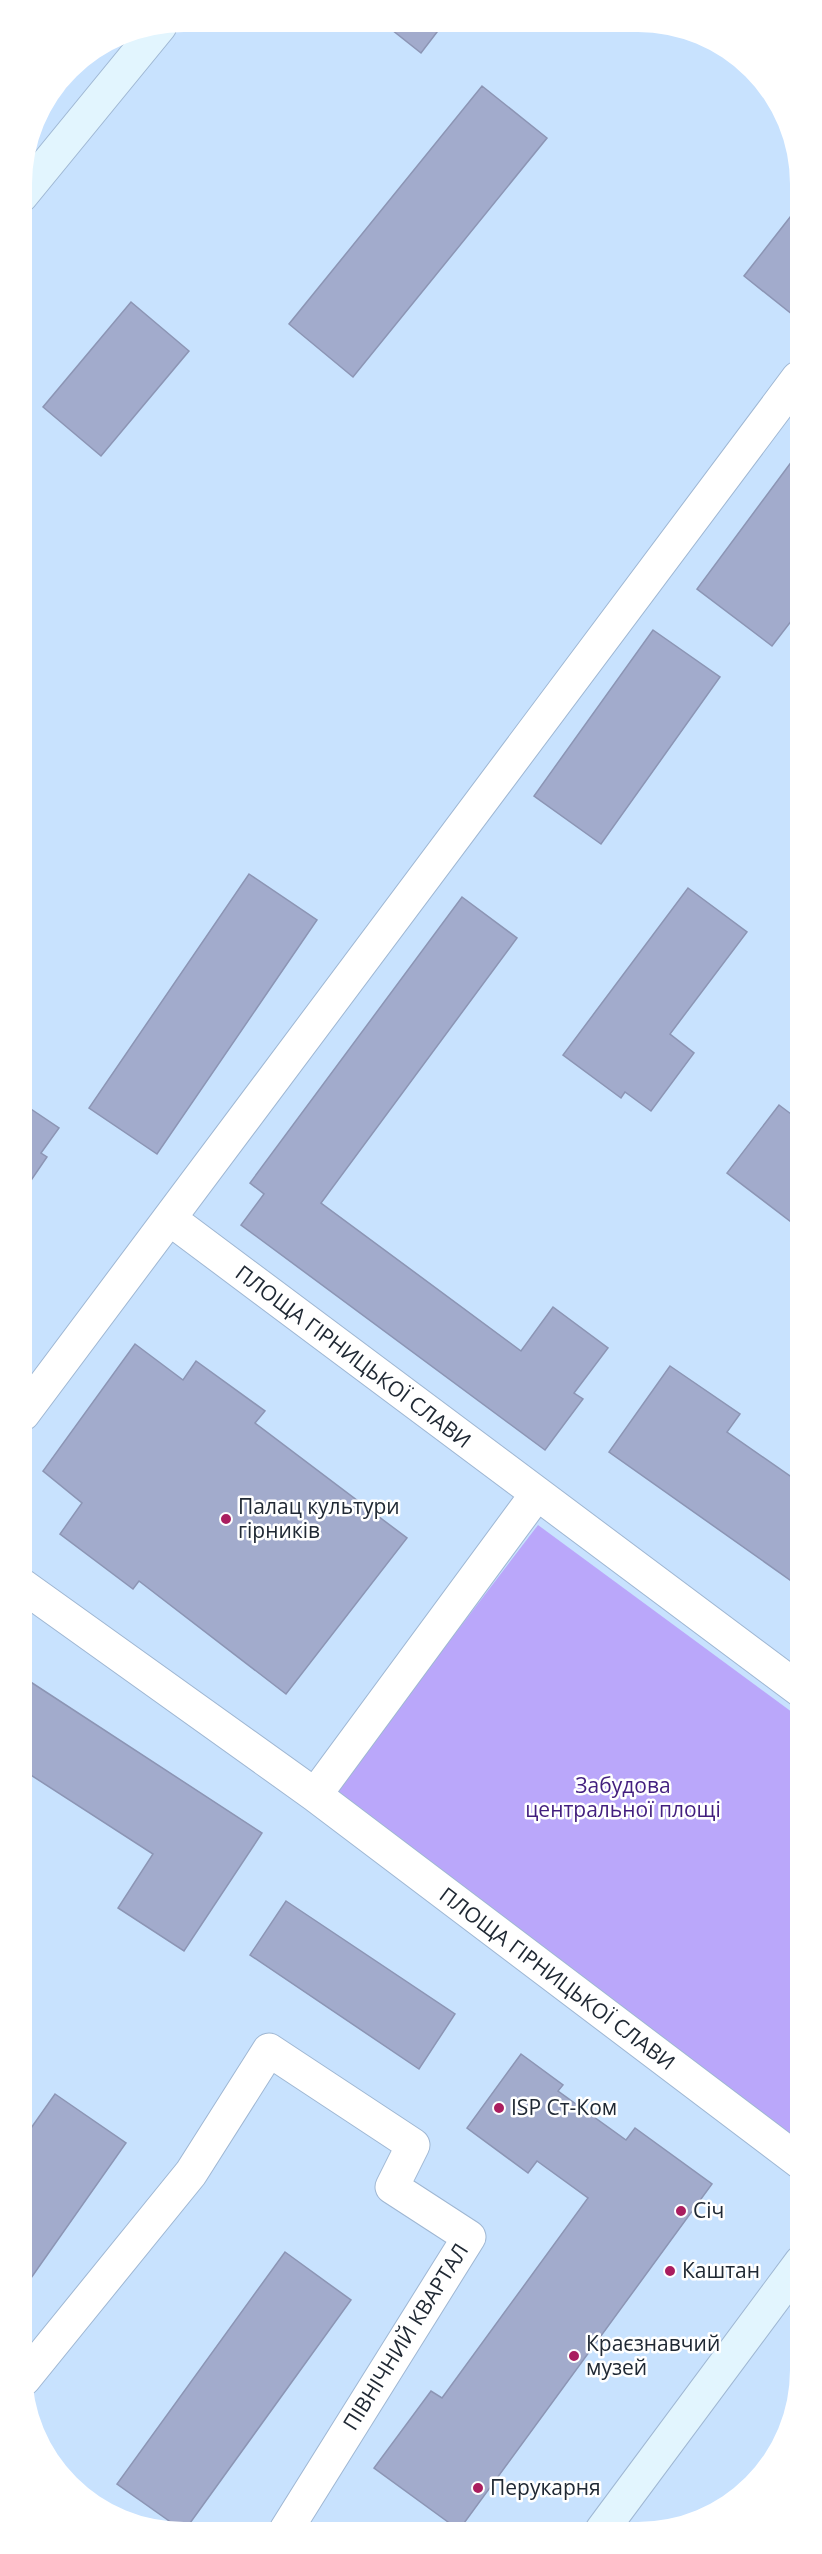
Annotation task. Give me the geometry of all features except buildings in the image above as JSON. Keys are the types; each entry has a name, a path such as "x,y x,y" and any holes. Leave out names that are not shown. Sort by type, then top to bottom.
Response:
{"street":[{"path":"32,183 153,34"},
{"path":"34,1375 170,1219 397,911 790,389"},
{"name":"ПЛОЩА ГІРНИЦЬКОЇ СЛАВИ","path":"170,1219 536,1495 790,1683"},
{"path":"315,1795 536,1495"},
{"name":"ПЛОЩА ГІРНИЦЬКОЇ СЛАВИ","path":"32,1592 315,1795 790,2154"},
{"name":"ПІВНІЧНИЙ КВАРТАЛ","path":"32,2369 191,2173 269,2050 413,2145 392,2187 469,2237 291,2522"},
{"path":"608,2522 790,2277"}],"green space":[{"name":"Забудова центральної площі","path":"538,1525 790,1711 790,2134 334,1792"}],"place":[{"name":"Палац культури гірників","path":"226,1519"},
{"name":"ISP Ст-Ком","path":"499,2108"},
{"name":"Січ","path":"681,2211"},
{"name":"Каштан","path":"670,2271"},
{"name":"Краєзнавчий музей","path":"574,2356"},
{"name":"Перукарня","path":"478,2488"}]}
